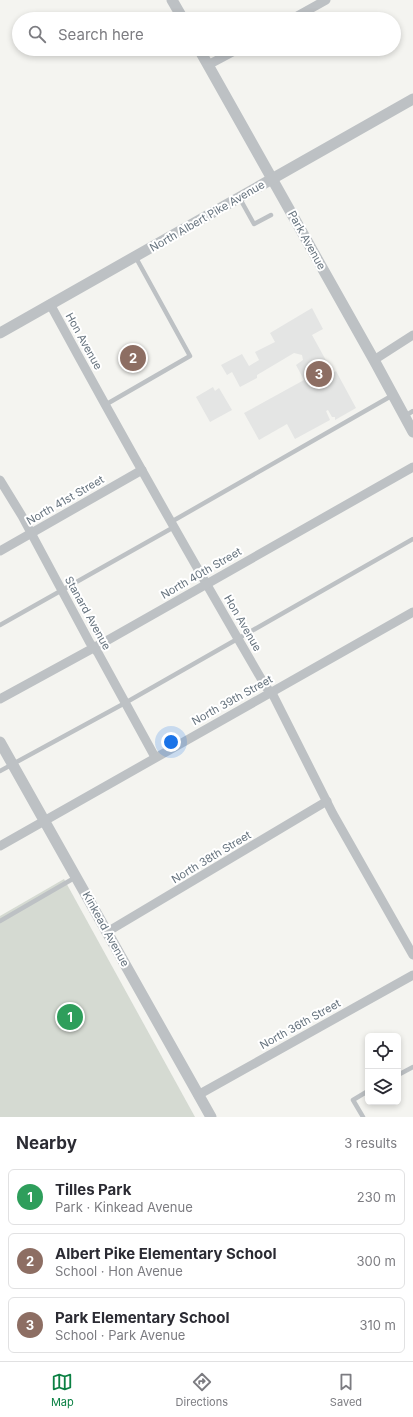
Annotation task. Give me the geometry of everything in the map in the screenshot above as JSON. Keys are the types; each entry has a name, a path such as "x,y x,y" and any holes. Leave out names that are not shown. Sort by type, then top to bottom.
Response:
{"street":[{"path":"172,0 178,12"},
{"path":"305,12 326,0"},
{"name":"Park Avenue","path":"204,56 393,395 409,413 413,432"},
{"path":"208,65 225,56"},
{"name":"North Albert Pike Avenue","path":"0,333 413,99"},
{"name":"Hon Avenue","path":"50,304 172,525 266,687 271,692 295,736 327,801 413,955"},
{"path":"374,360 413,335"},
{"name":"North 40th Street","path":"0,699 94,648 413,467"},
{"name":"North 41st Street","path":"0,551 142,470"},
{"name":"Stanard Avenue","path":"0,480 155,757"},
{"name":"North 39th Street","path":"0,846 413,612"},
{"name":"Kinkead Avenue","path":"0,742 211,1117"},
{"name":"North 38th Street","path":"107,932 327,801"},
{"name":"North 36th Street","path":"198,1094 413,975"}],"lane":[{"path":"239,197 254,224 271,215"},
{"path":"105,405 190,356 135,256"},
{"path":"0,625 62,591 393,395"},
{"path":"0,771 413,539"},
{"path":"0,921 76,877"},
{"path":"401,1073 413,1067"},
{"path":"363,1117 353,1100 365,1093"}],"shaded area":[{"path":"312,308 323,329 312,335 333,373 336,371 356,408 335,420 335,417 332,417 328,410 326,411 330,420 295,439 287,424 259,440 244,413 304,380 296,365 303,360 302,355 294,353 257,375 257,378 240,387 232,372 227,375 221,365 242,354 249,366 259,360 255,352 275,342 270,333"},
{"path":"213,387 215,391 219,388 232,410 210,422 196,397"},
{"path":"64,879 195,1117 0,1117 0,916"}],"place":[{"name":"Albert Pike Elementary School","path":"133,358"},
{"name":"Park Elementary School","path":"319,374"},
{"name":"Tilles Park","path":"70,1017"}]}
